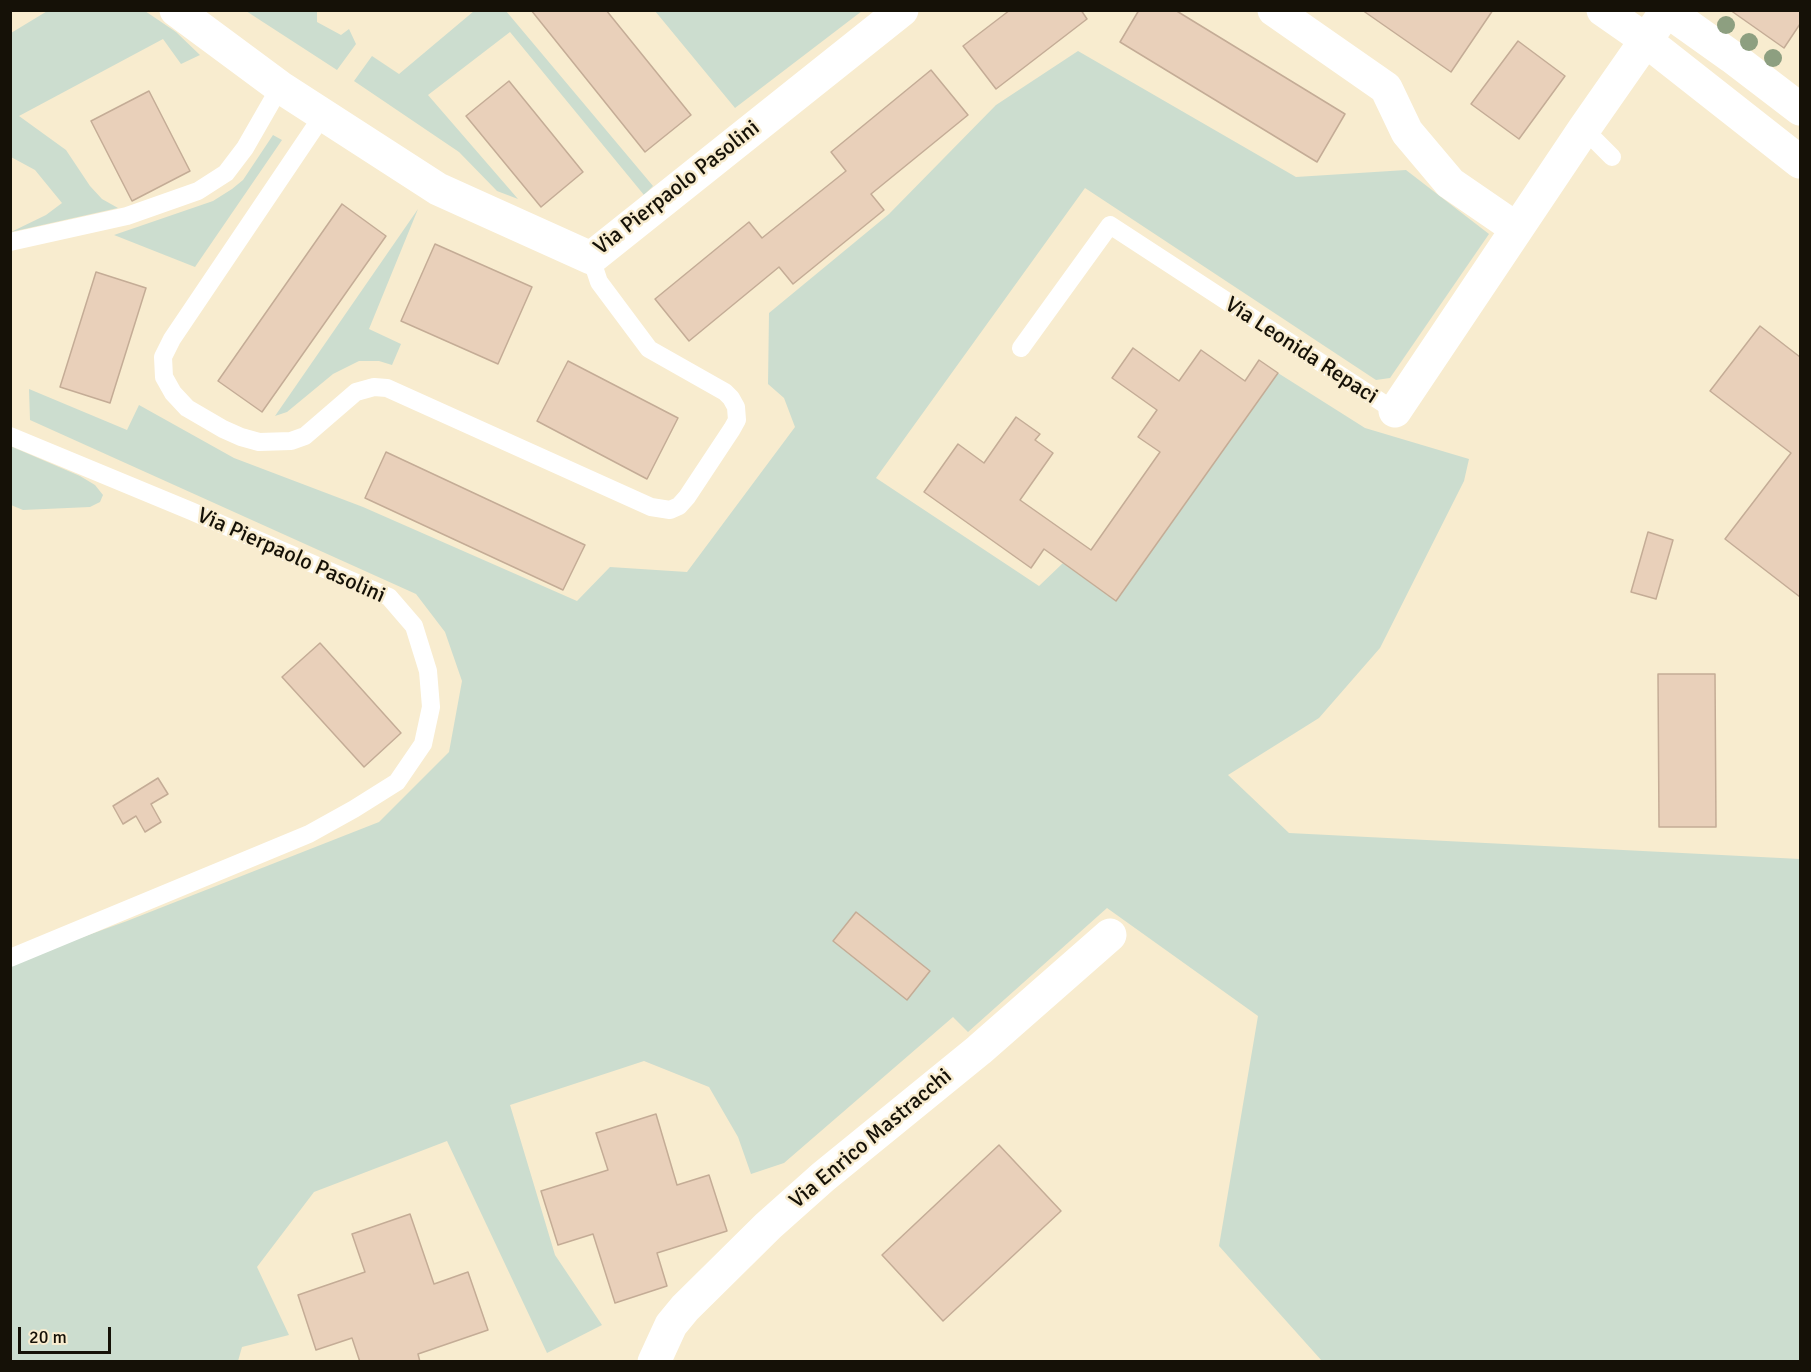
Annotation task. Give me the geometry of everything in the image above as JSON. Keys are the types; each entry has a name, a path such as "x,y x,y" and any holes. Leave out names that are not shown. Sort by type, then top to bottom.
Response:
{"street":[{"name":"Via Pierpaolo Pasolini","path":"176,10 280,87 438,189 591,258 902,10"},
{"path":"1274,10 1386,88 1407,132 1450,183 1517,229"},
{"path":"1604,10 1800,162"},
{"path":"1666,11 1797,97"},
{"name":"Via Leonida Repaci","path":"1395,411 1666,11"},
{"name":"Via Enrico Mastracchi","path":"654,1362 671,1325 685,1308 768,1226 823,1177 979,1050 1110,935"}],"lane":[{"path":"10,242 127,216 198,191 226,173 245,148 280,87"},
{"path":"323,115 172,339 163,357 164,377 173,393 187,408 223,429 259,442 291,441 305,436 356,392 374,387 387,388 651,507 670,510 679,506 732,429 737,420 736,407 726,392 649,349 598,282 591,258"},
{"path":"1584,129 1612,157"},
{"name":"Via Leonida Repaci","path":"1021,348 1110,225 1395,411"},
{"name":"Via Pierpaolo Pasolini","path":"10,436 389,597 414,626 428,671 431,707 423,744 397,782 354,810 309,834 10,958"}],"green space":[{"path":"49,10 145,11 176,32 200,55 181,64 163,39 19,116 66,150 90,186 102,199 118,208 11,232 46,215 62,203 35,170 11,157 11,33"},
{"path":"246,11 317,11 317,22 341,35 349,29 356,44 337,70"},
{"path":"474,11 506,11 653,186 644,195 510,32 428,95 518,199 497,191 459,152 354,81 372,56 399,74"},
{"path":"655,11 862,11 735,108"},
{"path":"1078,51 1296,177 1406,170 1489,234 1390,378 1376,380 1085,188 876,478 1039,586 1063,563 1116,601 1278,373 1365,428 1469,459 1464,481 1380,648 1319,718 1228,775 1289,833 1800,859 1800,1361 1322,1361 1219,1246 1258,1016 1107,908 968,1032 953,1017 784,1163 751,1174 738,1137 709,1087 644,1061 510,1105 555,1255 602,1325 547,1353 447,1141 314,1192 257,1267 289,1335 242,1347 238,1361 11,1362 11,963 127,921 379,822 449,752 462,681 445,632 416,594 30,420 29,389 127,430 139,405 234,458 363,507 577,601 610,567 687,572 795,427 784,398 768,384 769,313 889,214 996,105"},
{"path":"273,135 282,140 195,267 114,235 213,201 243,180"},
{"path":"418,209 369,329 401,344 392,365 379,361 359,361 333,374 287,412 275,416"},
{"path":"10,446 80,476 95,485 103,495 100,502 90,507 23,510 11,505"}],"building":[{"path":"531,10 606,10 691,115 645,152"},
{"path":"1010,10 1081,10 1087,19 996,89 963,46"},
{"path":"1139,10 1175,10 1345,114 1317,162 1120,42"},
{"path":"1362,10 1493,10 1451,72"},
{"path":"1730,10 1800,10 1800,24 1784,48"},
{"path":"1518,41 1565,76 1519,139 1471,104"},
{"path":"931,70 968,115 871,194 884,210 793,284 779,267 689,341 655,299 749,222 762,238 846,171 831,152"},
{"path":"509,81 583,172 541,207 466,116"},
{"path":"149,91 190,171 132,201 91,121"},
{"path":"342,204 386,236 262,412 218,381"},
{"path":"435,244 532,287 498,364 401,321"},
{"path":"96,272 146,288 110,403 60,387"},
{"path":"1760,326 1800,357 1800,597 1725,539 1791,453 1710,391"},
{"path":"1133,348 1179,381 1201,350 1245,381 1259,360 1278,373 1116,601 1044,549 1031,568 924,492 958,444 984,463 1016,417 1040,434 1035,440 1053,453 1020,500 1091,550 1160,452 1138,437 1157,410 1112,378"},
{"path":"568,361 678,418 647,479 537,421"},
{"path":"386,452 585,545 563,590 365,498"},
{"path":"1648,532 1673,540 1656,599 1631,592"},
{"path":"320,643 401,733 364,767 282,677"},
{"path":"1658,674 1715,674 1716,827 1659,827"},
{"path":"158,778 168,794 151,804 161,822 145,832 136,816 123,824 113,806"},
{"path":"856,912 930,971 907,1000 833,941"},
{"path":"656,1114 677,1185 709,1175 727,1231 657,1253 667,1286 615,1303 593,1234 558,1245 541,1191 608,1170 596,1133"},
{"path":"999,1145 1061,1211 943,1321 882,1255"},
{"path":"410,1214 434,1284 468,1272 488,1330 418,1354 420,1362 360,1362 352,1338 316,1350 298,1295 365,1272 352,1234"}]}
